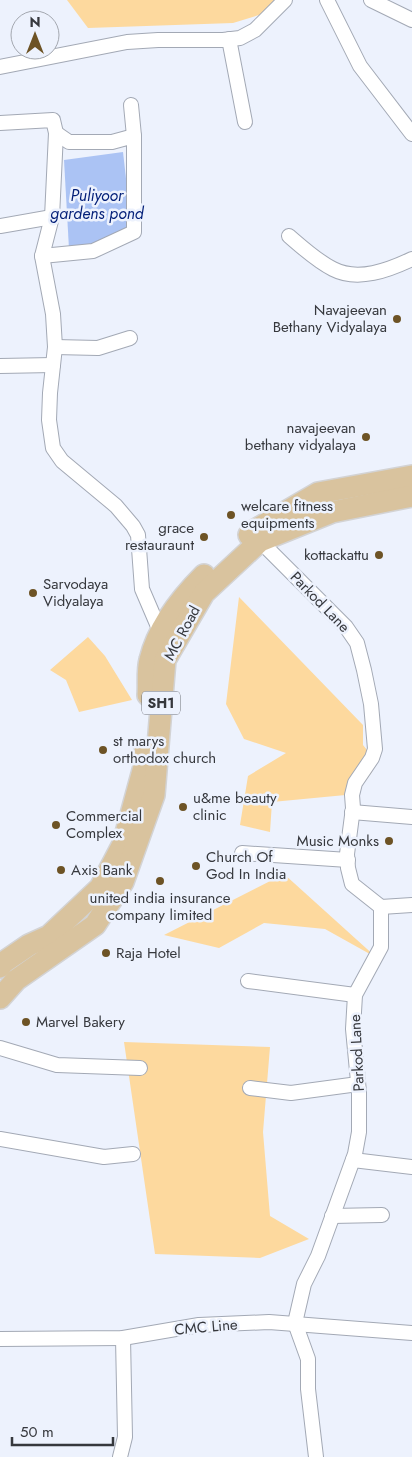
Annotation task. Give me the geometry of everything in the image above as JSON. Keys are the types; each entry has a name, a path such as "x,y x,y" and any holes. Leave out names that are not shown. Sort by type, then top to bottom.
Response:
{"main road":[{"name":"MC Road","path":"0,967 4,962 29,945 49,936 100,888 123,844 145,763 150,661 160,631 187,592 255,530 318,494 412,476"},
{"name":"MC Road","path":"0,998 16,980 95,925 123,882 154,795 165,660 204,593 260,541 332,512 412,496"}],"street":[{"path":"0,68 127,42 229,40 240,38 255,30 285,0"},
{"path":"327,0 360,66 412,134"},
{"path":"371,0 412,20"},
{"path":"229,40 245,122"},
{"path":"42,256 93,251 134,232 134,136 131,105"},
{"path":"0,122 53,120 56,133 52,217 42,256 54,314 55,348 50,420 53,448 62,461 116,506 133,526 138,535 142,589 160,631"},
{"path":"56,133 69,142 112,142 134,136"},
{"path":"0,226 52,217"},
{"path":"289,236 320,262 335,271 354,274 379,272 412,259"},
{"path":"55,348 98,348 130,338"},
{"path":"0,366 54,365"},
{"name":"Parkod Lane","path":"260,541 346,627 357,643 371,704 375,749 372,758 355,784 352,795 348,860 352,884 381,907 381,947 355,995 353,1029 358,1084 359,1132 353,1160 318,1256 304,1284 295,1323"},
{"path":"352,812 412,818"},
{"path":"242,853 348,860"},
{"path":"381,907 412,905"},
{"path":"248,981 355,995"},
{"path":"0,1048 57,1065 140,1068"},
{"path":"250,1088 290,1093 358,1084"},
{"path":"0,1139 104,1157 133,1154"},
{"path":"353,1160 412,1167"},
{"path":"332,1216 382,1215"},
{"name":"CMC Line","path":"0,1339 123,1338 199,1325 269,1322 412,1333"},
{"path":"295,1323 308,1359 308,1389 316,1457"},
{"path":"120,1457 125,1437 123,1338"}],"shaded area":[{"path":"67,0 285,0 272,11 233,23 88,28"},
{"path":"239,597 363,725 363,745 375,760 372,772 356,794 272,802 270,832 240,825 248,776 286,753 244,739 226,704"},
{"path":"88,637 105,656 132,700 79,712 66,680 50,670"},
{"path":"284,874 377,958 325,929 264,923 219,948 164,935"},
{"path":"124,1042 270,1047 263,1132 270,1216 309,1239 260,1258 155,1254"}],"water":[{"name":"Puliyoor gardens pond","path":"123,152 133,240 69,249 64,160"}],"place":[{"name":"Navajeevan Bethany Vidyalaya","path":"397,319"},
{"name":"navajeevan bethany vidyalaya","path":"366,437"},
{"name":"welcare fitness equipments","path":"231,515"},
{"name":"grace restauraunt","path":"204,537"},
{"name":"kottackattu","path":"379,555"},
{"name":"Sarvodaya Vidyalaya","path":"33,593"},
{"name":"st marys orthodox church","path":"103,750"},
{"name":"u&me beauty clinic","path":"183,807"},
{"name":"Commercial Complex","path":"56,825"},
{"name":"Music Monks","path":"389,841"},
{"name":"Church Of God In India","path":"196,866"},
{"name":"Axis Bank","path":"61,870"},
{"name":"united india insurance company limited","path":"160,881"},
{"name":"Raja Hotel","path":"106,953"},
{"name":"Marvel Bakery","path":"26,1022"}]}
